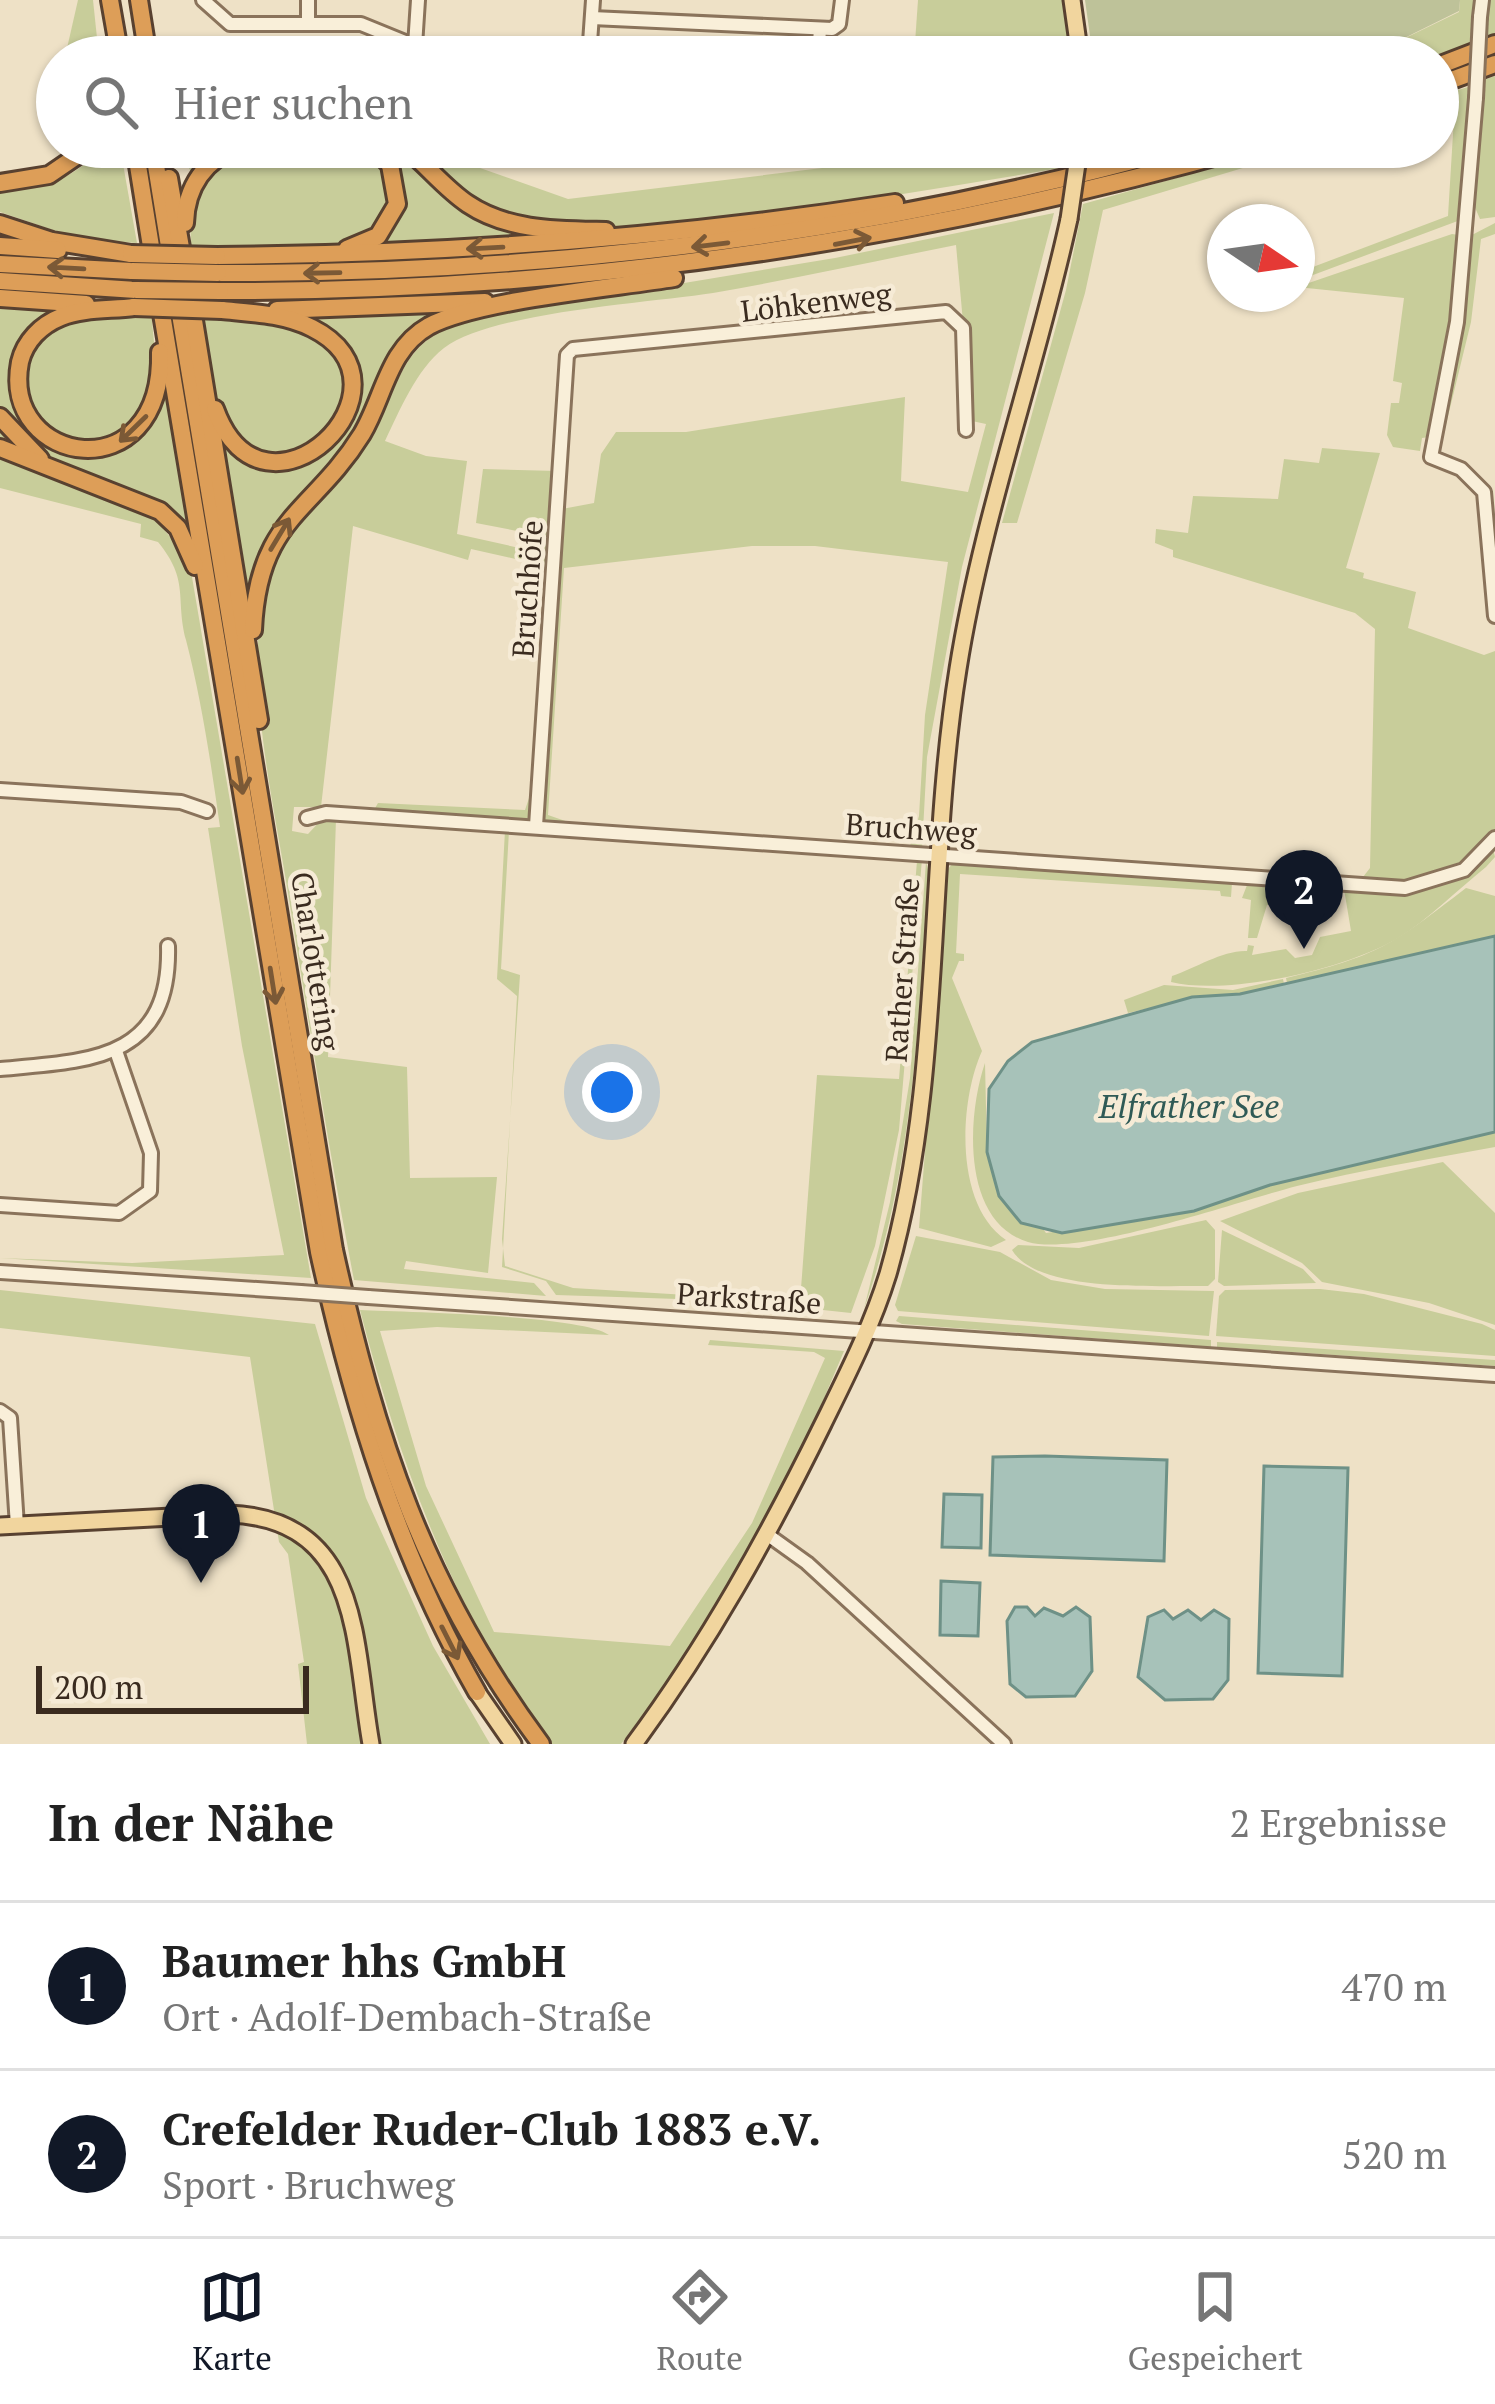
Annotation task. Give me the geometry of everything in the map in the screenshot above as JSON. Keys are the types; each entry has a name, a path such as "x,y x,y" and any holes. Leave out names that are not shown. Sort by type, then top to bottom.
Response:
{"highway":[{"path":"110,0 114,36"},
{"path":"136,3 138,36"},
{"path":"136,3 145,36"},
{"path":"1459,58 1495,44"},
{"path":"1459,77 1495,64"},
{"path":"0,183 50,175 60,168"},
{"name":"Charlottering","path":"138,168 319,1252 344,1369 404,1546 477,1692"},
{"name":"Charlottering","path":"157,168 334,1250 359,1364 394,1477 446,1598 541,1744"},
{"path":"168,168 255,688 276,876"},
{"path":"185,266 185,208 205,168"},
{"path":"219,283 282,255 361,246 390,223 397,184 391,168"},
{"path":"428,168 468,204 527,227 614,231 726,225"},
{"path":"219,283 607,257 825,229 1100,168"},
{"path":"0,281 497,284 738,260 972,217 1167,168"},
{"path":"282,255 606,241 967,193 991,195"},
{"path":"0,224 52,241 134,281"},
{"path":"0,247 134,281"},
{"path":"255,688 254,610 268,554 298,505 363,432 401,351 416,335 453,316 700,274 738,260"},
{"path":"0,264 134,281 549,298"},
{"path":"134,281 32,337 23,352 17,384 22,408 39,432 77,450 98,451 124,442 154,404 163,322"},
{"path":"0,298 134,281"},
{"path":"203,378 230,437 255,457 273,461 314,453 343,425 350,406 345,362 316,329 275,316 219,283"},
{"path":"0,417 32,454 61,474"},
{"path":"0,448 140,500 178,528 192,551 208,640 225,681"}],"main road":[{"path":"1072,0 1076,36"},
{"name":"Rather Straße","path":"634,1744 669,1697 768,1534 867,1330 893,1250 915,1124 951,713 971,597 1069,219 1076,168"},
{"path":"6,1527 229,1514 257,1515 297,1529 324,1554 343,1587 371,1744"},
{"name":"Charlottering","path":"477,1692 514,1744"}],"street":[{"path":"203,0 219,20 230,24 361,24 384,36"},
{"path":"308,0 308,23"},
{"path":"416,36 418,0"},
{"path":"591,36 593,0"},
{"path":"592,18 820,29 839,24 842,0"},
{"path":"1482,0 1457,322 1431,457 1461,469 1484,492 1495,616"},
{"path":"820,29 820,36"},
{"name":"Löhkenweg","path":"567,356 582,345 657,344 946,312 963,328 966,430"},
{"name":"Bruchhöfe","path":"536,826 567,356"},
{"path":"0,790 182,802 207,811"},
{"name":"Bruchweg","path":"307,818 326,813 536,826 1405,888 1464,870 1495,838"},
{"path":"0,1070 91,1061 116,1051 151,1021 162,1000 168,946"},
{"path":"0,1205 118,1213 150,1191 151,1153 116,1051"},
{"name":"Parkstraße","path":"0,1272 1495,1375"},
{"path":"0,1411 10,1418 6,1527"},
{"path":"768,1534 807,1563 1004,1744"}],"green space":[{"path":"78,0 93,0 97,36 70,36"},
{"path":"918,0 1065,0 1069,36 915,36"},
{"path":"1085,0 1460,0 1459,11 1408,36 1090,36"},
{"path":"1460,0 1495,0 1495,37 1459,50 1459,36 1409,36 1459,12"},
{"path":"1495,76 1495,217 1480,219 1473,203 1483,80"},
{"path":"1468,87 1472,90 1463,219 1315,274 1315,266 1448,216 1451,168 1459,168 1459,90"},
{"path":"80,168 124,168 137,243 79,239 0,212 0,188 29,188"},
{"path":"480,168 568,199 823,168 1060,168 699,223 445,246 372,247 191,245 190,217 206,179 189,169"},
{"path":"1212,168 1243,168 1103,210 1085,293 1017,523 1002,523 1066,290 1083,204"},
{"path":"1054,213 962,567 927,757 922,849 543,823 538,816 562,509 594,503 601,454 616,432 686,432 905,397 901,481 968,492 986,424 972,421 956,245 713,293 533,317 467,336 444,348 417,379 385,441 426,456 467,461 457,534 524,549 528,542 551,545 551,567 471,549 468,560 353,526 321,807 294,807 292,831 308,834 323,818 336,819 328,1057 407,1067 410,1178 497,1177 488,1273 406,1261 404,1269 534,1283 546,1296 354,1280 262,734 261,612 277,557 300,521 369,437 412,356 439,331 461,320 835,258","holes":["752,546 815,546 948,562 925,715 919,816 910,846 571,823 548,815 564,568"]},
{"path":"1495,223 1495,234 1481,239 1471,322 1439,453 1470,236"},
{"path":"1459,235 1453,326 1429,437 1422,438 1420,451 1393,447 1387,435 1391,403 1399,403 1402,383 1393,381 1404,298 1315,289 1315,281"},
{"path":"0,306 64,310 17,358 33,430 115,449 164,370 195,551 155,503 0,444"},
{"path":"151,311 157,373 137,425 91,447 43,430 23,387 24,363 32,345 65,323"},
{"path":"448,311 430,320 351,443 328,468 249,604 221,437 278,464 343,429 347,360 293,316"},
{"path":"199,318 290,327 313,338 337,362 343,388 337,414 320,436 297,450 270,453 243,440 219,409 208,376"},
{"path":"1322,448 1380,453 1346,568 1364,573 1363,578 1416,592 1408,628 1484,655 1495,651 1495,829 1461,866 1412,884 1152,866 1363,877 1370,868 1375,629 1355,613 1173,557 1173,550 1155,543 1156,529 1188,533 1193,496 1278,499 1284,459 1319,463"},
{"path":"0,457 156,520 181,550 192,577 311,1278 0,1258 132,1263 284,1255 242,1046 208,828 220,827 174,568 158,542 140,537 141,524 0,488"},
{"path":"483,469 557,471 553,538 476,523"},
{"path":"546,590 530,816 521,823 374,810 378,803 525,810"},
{"path":"505,830 922,859 899,1130 875,1246 851,1313 739,1301 556,1295 546,1281 502,1267 503,1248 505,1266 573,1288 800,1302 817,1075 899,1079 917,861 509,831 501,969 520,975 510,1118 517,996 497,979"},
{"path":"1493,849 1495,857 1486,867 1421,922 1376,949 1287,977 1224,985 1171,982 1172,976 1210,960 1247,951 1248,945 1254,946 1252,955 1286,949 1295,958 1312,955 1320,937 1351,931 1344,889 1424,889 1458,877"},
{"path":"955,861 1232,883 1231,897 1221,896 1220,891 960,874 956,953 964,954 964,961 959,961 952,978 982,1051 969,1097 966,1152 977,1203 1006,1240 991,1247 919,1228 947,870"},
{"path":"926,862 929,903 906,1129 890,1220 864,1309 890,1202 910,1078"},
{"path":"1249,880 1337,888 1336,901 1329,906 1299,901 1267,905 1257,938 1248,938 1251,900 1242,898"},
{"path":"1466,888 1495,896 1495,936 1287,983 1286,978 1343,963 1383,946"},
{"path":"1283,979 1284,984 1128,1013 1124,1000 1164,985 1233,990"},
{"path":"985,1063 987,1152 1046,1233 1194,1211 1270,1185 1495,1132 1495,1147 1321,1180 1122,1235 1053,1245 1028,1242 1006,1231 990,1213 980,1190 973,1137"},
{"path":"1443,1162 1495,1213 1495,1325 1429,1303 1322,1282 1302,1263 1220,1221 1298,1193"},
{"path":"1206,1220 1215,1230 1215,1279 1208,1286 1073,1280 1026,1264 1012,1250 1018,1245 1079,1248"},
{"path":"1222,1230 1303,1269 1316,1283 1224,1286 1218,1282"},
{"path":"916,1236 1000,1252 1051,1280 1105,1289 1214,1291 1209,1336 898,1311 895,1305"},
{"path":"1320,1289 1364,1294 1482,1324 1495,1330 1495,1356 1216,1336 1219,1296 1225,1290"},
{"path":"0,1290 315,1324 366,1498 433,1646 490,1744 307,1744 298,1664 304,1662 288,1554 279,1542 250,1357 0,1328"},
{"path":"360,1310 530,1319 609,1335 437,1327 380,1331 426,1486 494,1632 670,1646 752,1523 825,1358 814,1352 708,1345 710,1340 844,1351 793,1472 693,1650 621,1744 549,1744 485,1644 413,1481"},
{"path":"899,1316 1211,1340 1211,1347 902,1324 896,1321"},
{"path":"1217,1342 1495,1360 1495,1366 1217,1347"}],"water":[{"name":"Elfrather See","path":"1495,936 1495,1132 1270,1185 1194,1211 1062,1233 1021,1223 999,1196 987,1152 989,1089 1008,1061 1032,1042 1192,997 1240,994"},
{"path":"993,1457 1167,1460 1164,1561 990,1555"},
{"path":"1264,1466 1348,1468 1342,1676 1258,1673"},
{"path":"944,1494 982,1495 981,1548 942,1547"},
{"path":"941,1581 980,1583 978,1636 940,1635"},
{"path":"1015,1607 1027,1607 1035,1616 1044,1608 1063,1616 1076,1607 1090,1617 1092,1671 1075,1696 1026,1697 1010,1684 1007,1621"},
{"path":"1164,1610 1173,1619 1188,1610 1201,1620 1214,1610 1229,1619 1228,1680 1213,1699 1165,1700 1138,1677 1148,1617"}],"place":[{"name":"Crefelder Ruder-Club 1883 e.V.","path":"1304,949"},
{"name":"Baumer hhs GmbH","path":"201,1583"}]}
